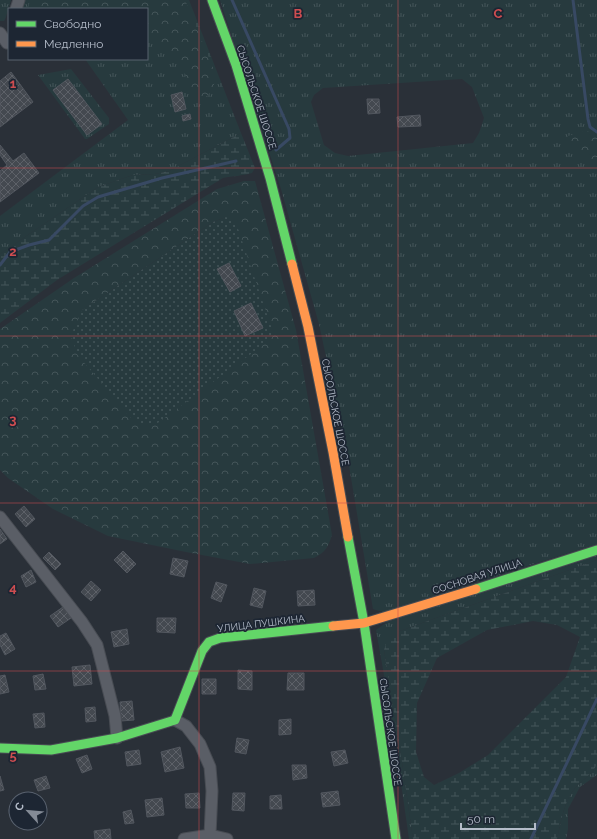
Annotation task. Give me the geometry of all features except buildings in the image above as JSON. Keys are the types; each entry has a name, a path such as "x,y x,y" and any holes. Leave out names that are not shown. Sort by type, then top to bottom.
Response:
{"main road":[{"name":"СЫСОЛЬСКОЕ ШОССЕ","path":"212,0 236,65 270,178 306,315 364,623 396,839"},
{"name":"СОСНОВАЯ УЛИЦА","path":"364,623 597,550"},
{"name":"УЛИЦА ПУШКИНА","path":"175,720 202,651 209,642 220,638 364,623"},
{"path":"0,748 51,750 116,738 175,720"}],"street":[{"path":"0,33 7,43 8,40"},
{"path":"0,517 82,622 97,645 115,716 116,738"},
{"path":"175,720 186,726 200,744 210,768 212,791 210,835"},
{"path":"184,839 210,835 227,839"}],"green space":[{"path":"0,0 11,0 4,21 0,21"},
{"path":"24,0 189,0 241,133 169,171 155,174 133,175 98,187 0,254 0,216 128,120 86,60 148,60 148,8 22,8"},
{"path":"30,0 185,0 216,75 213,87 209,94 203,99 199,101 193,99 180,60 158,41 148,36 148,8 28,8"},
{"path":"220,0 597,0 597,544 383,612 373,609 347,454 319,324 281,189","holes":["462,79 472,87 484,118 479,133 473,143 348,156 335,153 324,145 311,102 314,95 323,88"]},
{"path":"71,69 109,118 109,124 87,139 85,139 38,75"},
{"path":"597,131 597,162 572,150 566,143 568,136 582,132"},
{"path":"241,133 255,168 252,173 223,178 57,280 0,323 0,254 98,187 133,175 155,174 169,171"},
{"path":"244,181 255,181 296,330 332,535 326,549 314,558 250,564 108,536 53,509 8,478 0,470 0,329 74,278 217,189","holes":["226,217 82,310 213,222"]},
{"path":"226,217 236,223 272,329 270,340 155,425 143,425 130,417 77,354 71,335 82,310 213,222"},
{"path":"597,555 597,560 400,631 384,650 413,839 409,839 392,720 376,630 387,622"},
{"path":"597,560 597,764 590,774 572,792 564,812 557,839 413,839 384,650 388,638 400,631","holes":["533,621 557,625 580,637 566,677 488,755 459,773 434,785 424,777 416,752 417,703 437,658 487,630"]},
{"path":"597,764 597,775 580,787 568,809 568,829 566,839 557,839 564,812 572,792 590,774"}],"waterway":[{"path":"232,0 289,129 290,138 276,150"},
{"path":"573,0 588,119 590,127 597,132"},
{"path":"0,265 10,252 49,240 83,206 98,197 162,178 236,161"},
{"path":"531,839 597,699"}],"traffic: fast":[{"path":"212,0 236,65 270,178 292,264"},
{"path":"348,537 364,623 396,839"},
{"path":"476,589 597,550"},
{"path":"0,748 51,750 117,738 175,720 202,651 209,642 220,638 333,626"}],"traffic: slow":[{"path":"292,264 308,327 348,537"},
{"path":"333,626 364,623 476,589"}]}
